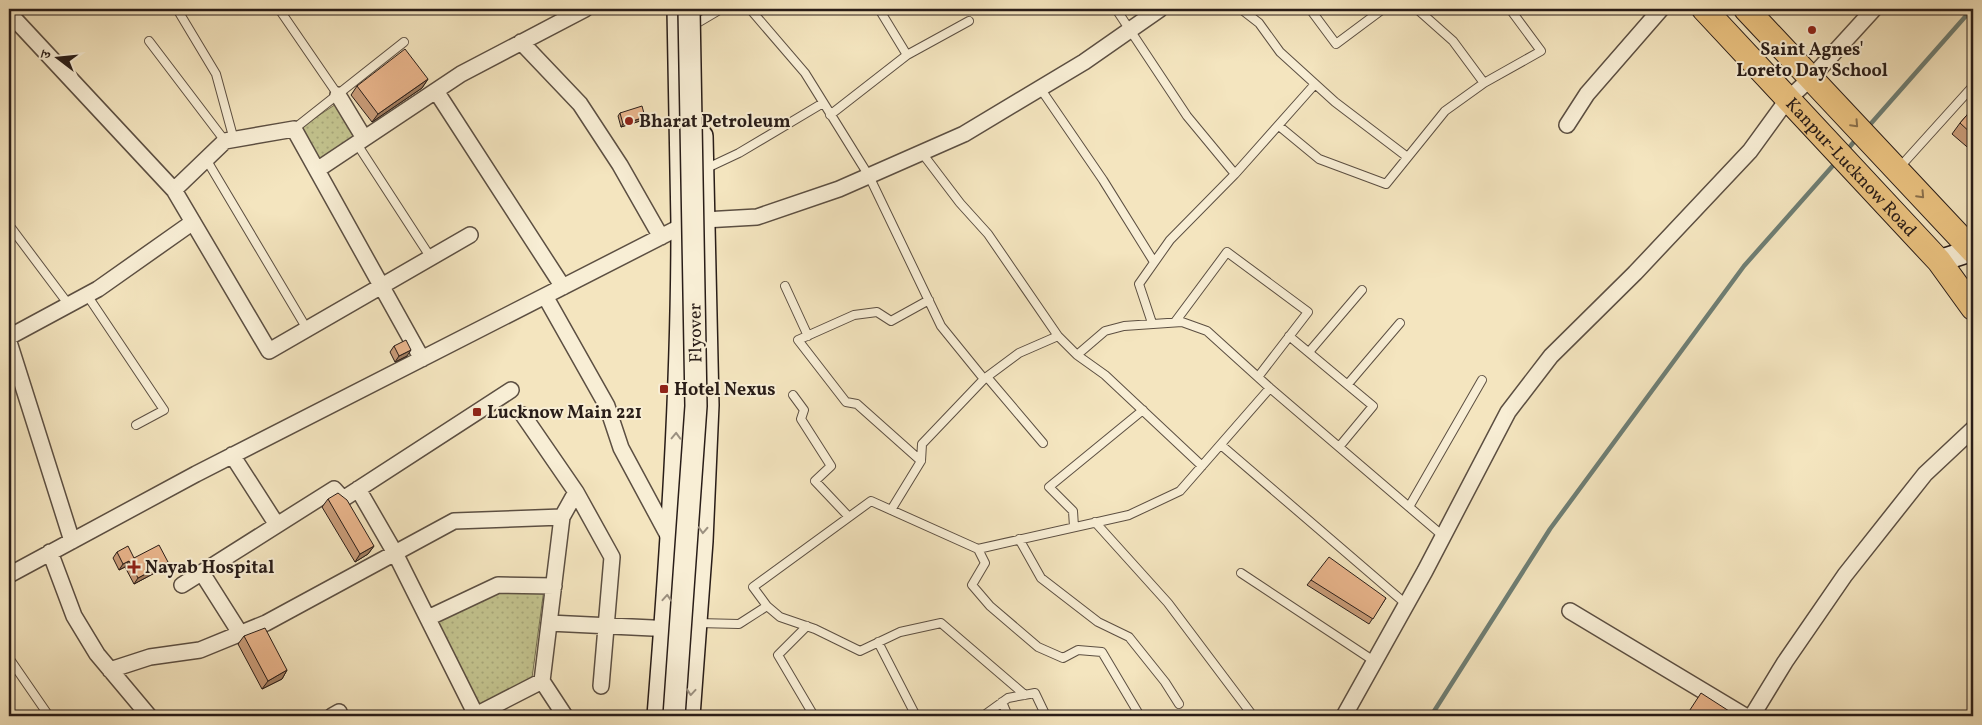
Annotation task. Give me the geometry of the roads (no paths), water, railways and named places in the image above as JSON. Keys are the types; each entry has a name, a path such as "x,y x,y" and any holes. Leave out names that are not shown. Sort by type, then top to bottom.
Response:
{"main road":[{"path":"658,716 672,543 682,226 678,9"},
{"name":"Kanpur-Lucknow Road","path":"1704,9 1939,261 1973,308"},
{"name":"Kanpur-Lucknow Road","path":"1746,9 1973,250"},
{"path":"689,716 708,405 704,220 695,13"},
{"name":"Flyover","path":"674,716 696,406 695,13"},
{"path":"1939,261 1973,250"}],"street":[{"path":"317,170 461,74 585,9"},
{"path":"9,575 232,455 682,226 704,220 757,217 839,189 964,134 1040,88 1160,9"},
{"path":"1567,125 1587,94 1661,9"},
{"path":"1344,716 1443,536 1508,412 1551,356 1635,273 1750,151 1787,100 1811,78 1874,9"},
{"path":"9,13 174,190 269,351 470,236"},
{"path":"521,42 580,104 620,165 661,236"},
{"path":"436,91 563,287"},
{"path":"338,95 360,141"},
{"path":"174,190 206,158 229,140 294,129 422,359"},
{"path":"9,338 88,295 193,222"},
{"path":"545,296 607,406 621,448 672,543"},
{"path":"9,342 11,358 72,541"},
{"path":"182,585 334,489 343,499 511,390"},
{"path":"523,415 576,492 612,557 601,686"},
{"path":"1752,716 1785,662 1845,575 1926,474 1973,429"},
{"path":"232,455 278,525"},
{"path":"358,489 395,553 475,716 542,681"},
{"path":"565,716 542,681 562,517 576,492"},
{"path":"110,670 150,658 200,650 266,623 454,521 562,517"},
{"path":"50,552 74,616 97,654 149,716"},
{"path":"202,573 240,633"},
{"path":"428,618 498,585 554,586"},
{"path":"1570,611 1745,716"},
{"path":"549,623 665,630 686,628 696,623"}],"lane":[{"path":"177,9 216,74 229,140"},
{"path":"279,9 338,95"},
{"path":"695,13 722,9"},
{"path":"750,9 805,74 869,176 941,326 1043,443"},
{"path":"879,9 907,55"},
{"path":"1116,9 1187,116 1235,174"},
{"path":"1241,9 1259,23 1280,52 1335,102 1406,156"},
{"path":"1310,9 1336,44 1383,9"},
{"path":"1417,9 1453,41 1484,83"},
{"path":"1279,126 1318,159 1386,184 1406,156 1445,111 1484,83 1541,51 1510,9"},
{"path":"830,115 907,55 969,21"},
{"path":"149,41 229,140"},
{"path":"294,129 404,42"},
{"path":"1152,323 1139,284 1154,262 1170,240 1235,174 1315,84"},
{"path":"1898,170 1973,86"},
{"path":"1040,88 1103,180 1154,262"},
{"path":"702,170 739,153 823,102"},
{"path":"360,141 431,258"},
{"path":"922,153 960,203 988,234 1058,336 1077,355 1105,375 1202,466"},
{"path":"206,158 307,329"},
{"path":"9,226 69,305"},
{"path":"1174,322 1227,252 1308,312 1258,377"},
{"path":"785,286 808,336"},
{"path":"1309,352 1362,290"},
{"path":"88,295 164,410 136,425"},
{"path":"921,461 857,404 846,402 798,340 854,315 876,312 891,321 929,300"},
{"path":"1077,355 1104,331 1124,326 1182,322 1207,331 1270,388 1443,536"},
{"path":"1348,384 1400,323"},
{"path":"891,510 921,461 922,444 985,378 1018,353 1058,336"},
{"path":"1290,336 1373,406 1339,447"},
{"path":"1410,507 1482,380"},
{"path":"1024,695 941,623 900,632 860,651 807,626 780,617 767,606 753,587 871,501 978,549 1129,516 1180,491 1270,388"},
{"path":"794,395 804,410 801,419 831,466 815,481 849,517"},
{"path":"1074,527 1073,511 1050,487 1143,410"},
{"path":"1221,445 1406,604"},
{"path":"1095,522 1168,603 1254,716"},
{"path":"1019,539 1041,578 1098,622 1129,637 1165,682 1179,704"},
{"path":"978,549 985,563 972,584 990,606 1038,647 1063,658 1078,650 1102,652 1140,716"},
{"path":"1241,573 1374,661"},
{"path":"696,623 740,624 767,606"},
{"path":"807,626 778,655 814,716"},
{"path":"878,642 916,716"},
{"path":"9,658 49,716"},
{"path":"983,716 1008,698 1036,693 1046,716"},
{"path":"1002,702 1008,716"}],"waterway":[{"path":"1867,128 1972,9"},
{"path":"1847,150 1858,137"},
{"path":"1431,716 1550,529 1744,266 1837,161"}],"place":[{"name":"Saint Agnes' Loreto Day School","path":"1812,30"},
{"name":"Bharat Petroleum","path":"629,121"},
{"name":"Hotel Nexus","path":"664,389"},
{"name":"Lucknow Main 221","path":"477,412"},
{"name":"Nayab Hospital","path":"134,567"}]}
